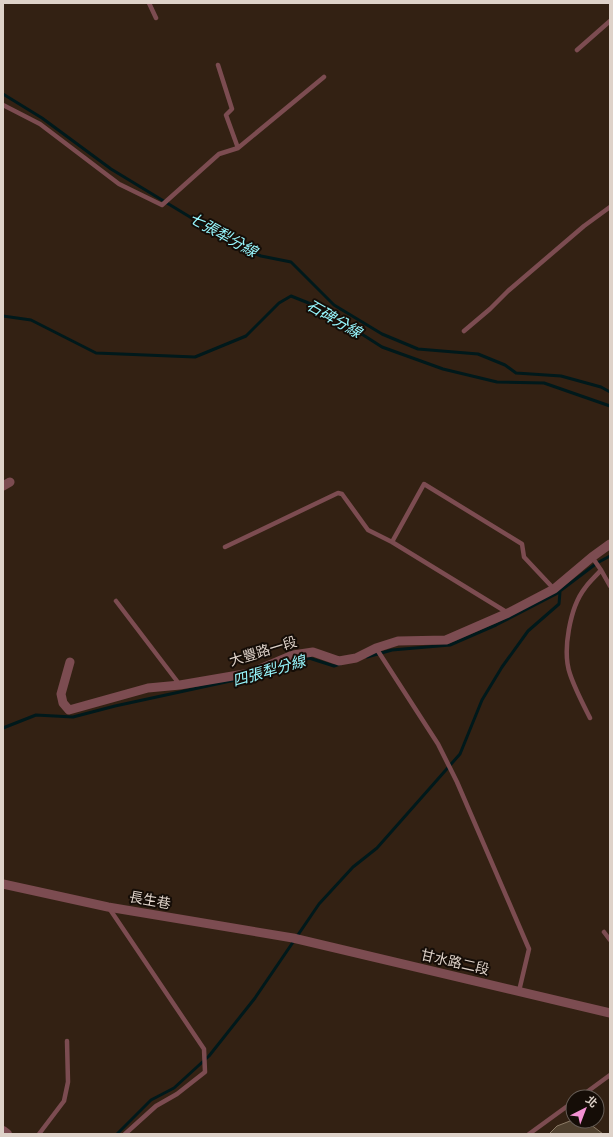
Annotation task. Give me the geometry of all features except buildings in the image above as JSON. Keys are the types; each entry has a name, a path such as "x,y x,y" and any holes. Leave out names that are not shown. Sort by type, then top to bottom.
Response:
{"street":[{"name":"大豐路一段","path":"70,662 61,694 63,703 69,710 148,688 180,685 250,673 293,655 313,652 339,661 356,658 376,648 398,641 446,640 508,613 554,589 610,544"},
{"name":"長生巷","path":"3,884 108,907 293,938"},
{"name":"甘水路二段","path":"293,938 610,1013"},
{"path":"3,1130 7,1134"}],"lane":[{"path":"150,3 156,18"},
{"path":"577,50 610,21"},
{"path":"218,65 232,109 226,115 238,148"},
{"path":"3,105 40,124 119,184 162,205 219,154 238,148 324,77"},
{"path":"464,331 584,226 610,207"},
{"path":"392,542 424,484 522,544 524,557 554,589"},
{"path":"225,547 338,493 342,494 368,530 392,542 508,613"},
{"path":"592,557 610,586"},
{"path":"590,718 569,673 566,654 574,608 584,589 601,570"},
{"path":"116,601 180,685"},
{"path":"376,648 438,744 454,776 529,949 519,991"},
{"path":"108,907 204,1049 205,1072 177,1094 156,1106 125,1134"},
{"path":"604,932 610,940"},
{"path":"39,1134 64,1101 68,1082 67,1041"},
{"path":"591,1089 610,1075"},
{"path":"529,1134 565,1108"}],"waterway":[{"name":"七張犁分線","path":"3,94 42,118 111,169 241,248 261,256 291,262 334,305 382,334 418,349 478,354 505,365 516,373 561,376 601,387 610,392"},
{"name":"石碑分線","path":"3,316 31,320 96,353 195,357 246,336 279,303 291,296 321,308 382,347 443,369 497,382 544,383 610,406"},
{"name":"四張犁分線","path":"367,657 392,650 450,645 496,625 556,594 597,563 610,556"},
{"path":"117,1134 151,1100 174,1088 209,1056 255,998 319,904 353,867 377,848 460,754 482,700 502,667 528,631 559,604 560,592"},
{"name":"四張犁分線","path":"254,676 309,658 334,666 340,664"},
{"name":"四張犁分線","path":"3,728 36,715 73,717 115,706 249,677"}]}
